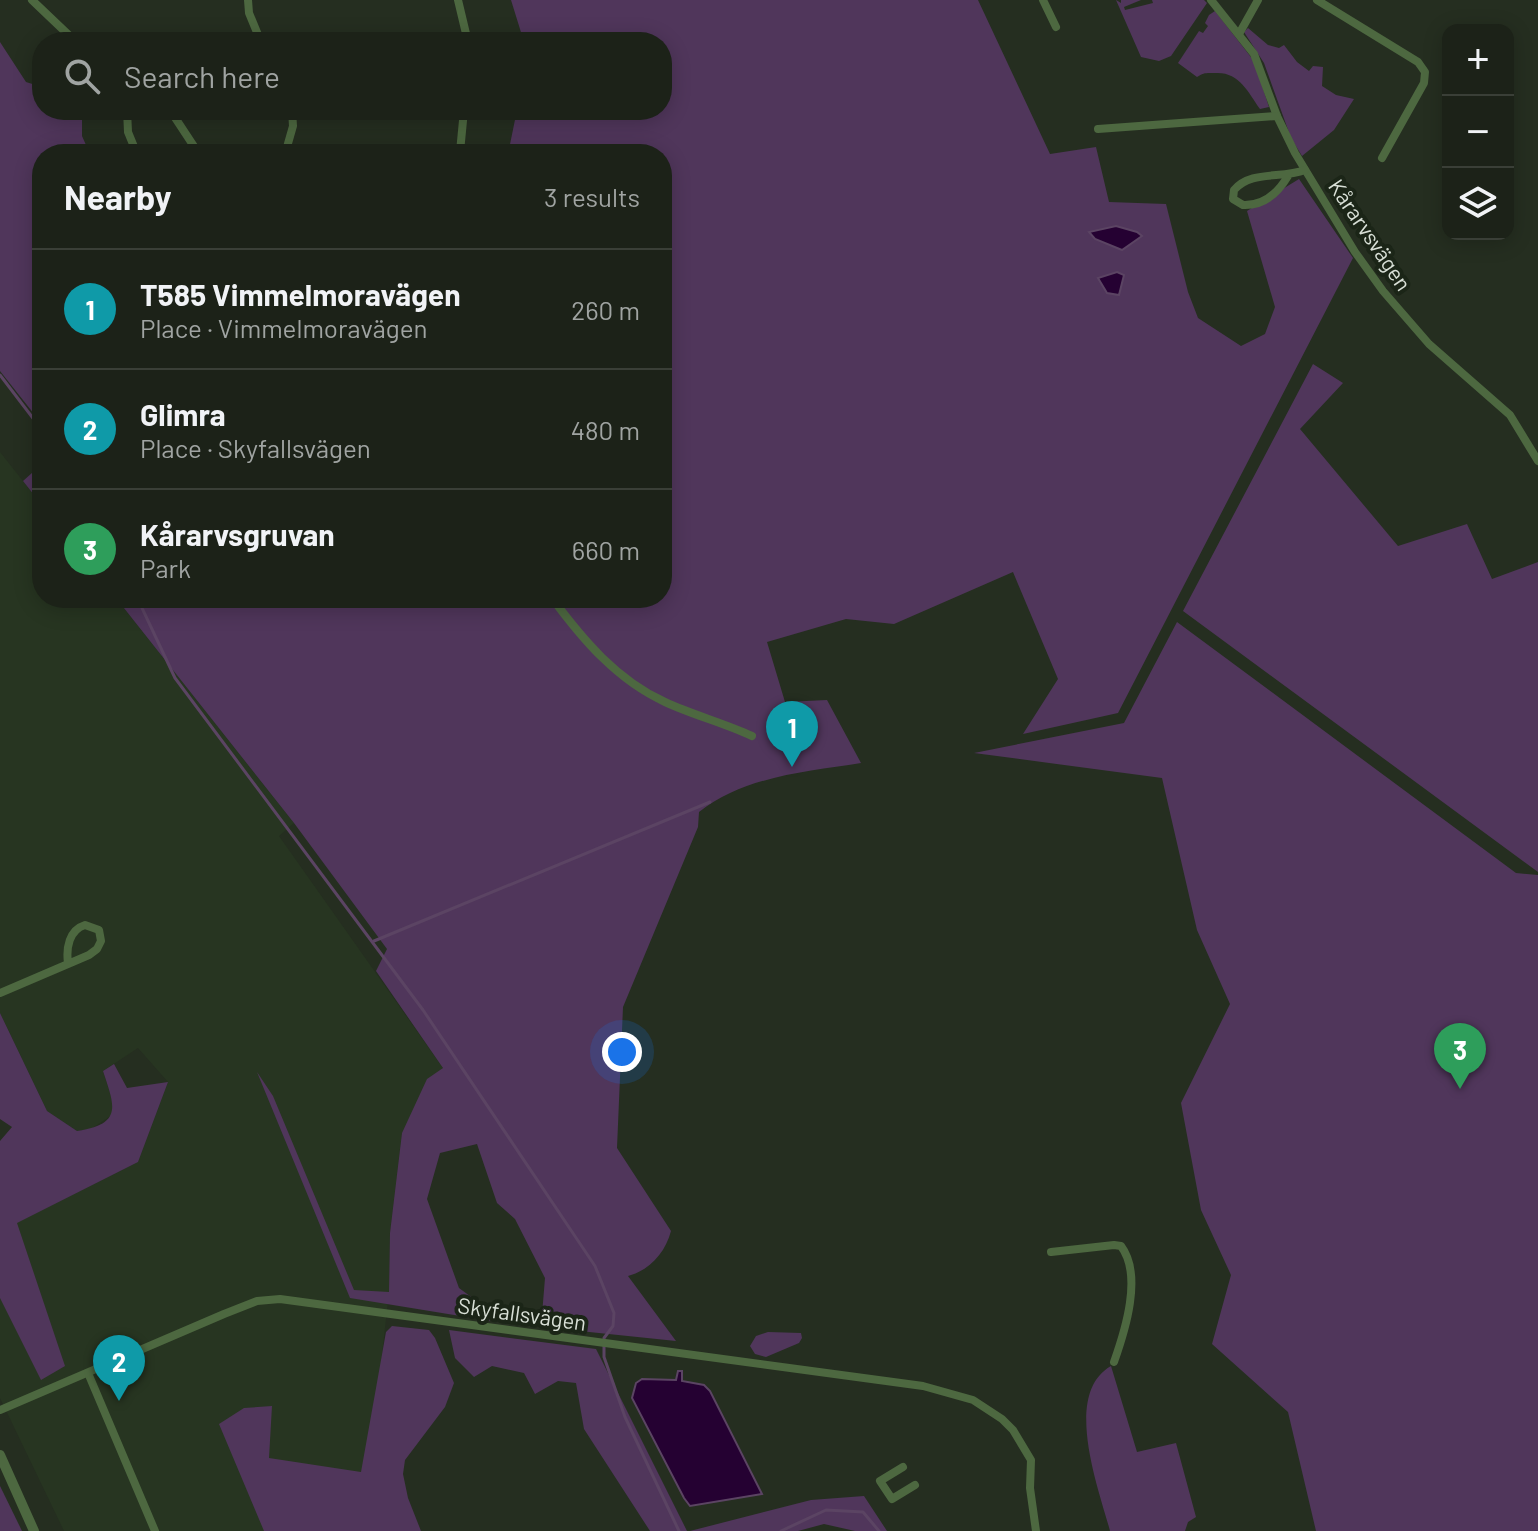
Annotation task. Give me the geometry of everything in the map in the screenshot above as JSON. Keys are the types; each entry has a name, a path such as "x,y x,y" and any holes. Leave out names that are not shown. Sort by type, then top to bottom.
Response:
{"street":[{"path":"32,0 66,32"},
{"path":"248,0 249,13 257,32"},
{"path":"458,0 466,32"},
{"path":"1043,0 1056,27"},
{"name":"Kårarvsvägen","path":"1211,0 1239,34 1263,73 1277,116 1305,170 1383,291 1437,352 1510,415 1538,461"},
{"path":"1239,34 1258,0"},
{"path":"1317,0 1418,62 1425,72 1424,83 1382,158"},
{"path":"1098,129 1277,116"},
{"path":"127,120 133,144"},
{"path":"177,120 192,144"},
{"path":"288,144 293,120"},
{"path":"461,144 463,120"},
{"path":"1288,176 1278,191 1261,203 1243,205 1233,199 1234,190 1248,180 1260,176 1288,176 1305,170"},
{"path":"560,608 593,649 643,691 675,707 752,736"},
{"path":"0,993 68,963 97,949 101,941 99,930 85,925 76,928 70,940 68,963"},
{"path":"1051,1252 1114,1245 1121,1246 1128,1255 1127,1325 1114,1362"},
{"name":"Skyfallsvägen","path":"0,1410 252,1303 280,1299 923,1386 973,1400 1013,1430 1031,1460 1030,1488 1036,1531"},
{"path":"88,1373 155,1531"},
{"path":"0,1455 34,1531"},
{"path":"903,1467 880,1481 892,1499 915,1485"}],"shaded area":[{"path":"511,0 978,0 1050,154 1096,147 1109,202 1166,204 1188,292 1198,318 1241,346 1265,334 1275,307 1247,211 1299,179 1353,258 1118,713 1023,734 1058,679 1013,572 894,624 846,619 767,642 785,702 827,700 861,763 756,783 736,790 699,812 698,827 623,1007 617,1148 671,1231 656,1260 628,1276 676,1341 541,1327 545,1278 515,1219 497,1203 477,1144 440,1153 427,1199 459,1288 497,1322 350,1298 257,1072 273,1096 354,1290 389,1292 390,1233 402,1133 427,1079 443,1068 376,971 387,949 294,823 124,608 672,608 672,144 510,144 515,120 672,120 672,32 521,32"},
{"path":"1116,0 1121,3 1121,0 1141,0 1124,7 1125,10 1153,3 1152,0 1204,0 1207,3 1171,56 1159,61 1141,57"},
{"path":"1215,11 1254,61 1269,107 1260,109 1242,84 1231,76 1208,73 1197,77 1178,63 1199,31 1203,33 1208,26 1205,23"},
{"path":"1248,28 1268,45 1279,48 1284,45 1297,62 1309,71 1313,66 1323,67 1322,86 1336,95 1354,99 1334,130 1302,156 1291,138 1264,63 1244,32"},
{"path":"0,42 26,82 32,84 32,120 82,120 86,144 32,144 32,411 0,371"},
{"path":"1116,226 1142,236 1122,250 1095,239 1089,232"},
{"path":"1117,272 1124,275 1119,295 1107,293 1098,278"},
{"path":"1313,364 1343,383 1300,429 1398,546 1467,524 1492,579 1538,562 1538,872 1183,611"},
{"path":"0,452 32,492 32,608 124,608 294,823 279,836 443,1068 402,1133 390,1233 389,1292 368,1481 269,1531 64,1531 0,1398 0,1257 16,1223 138,1162 168,1082 138,1048 103,1071 114,1106 112,1115 91,1129 77,1131 47,1111 0,1013"},
{"path":"32,473 32,492 23,481"},
{"path":"1177,622 1516,873 1538,875 1538,1531 1316,1531 1288,1412 1212,1344 1231,1275 1201,1210 1181,1103 1230,1004 1197,930 1162,778 974,753 1124,723"},
{"path":"0,1013 47,1111 77,1131 92,1128 109,1118 112,1103 103,1071 114,1064 127,1088 168,1082 138,1162 17,1223 65,1366 41,1380 0,1298 0,1141 12,1127 0,1119"},
{"path":"392,1326 429,1330 454,1383 445,1407 405,1460 403,1474 408,1498 421,1531 264,1531 219,1424 244,1408 272,1406 269,1458 361,1472 386,1332"},
{"path":"449,1330 596,1349 687,1531 650,1531 584,1429 576,1383 558,1381 535,1394 524,1373 492,1366 474,1377 455,1358"},
{"path":"768,1332 801,1333 802,1338 799,1343 766,1357 755,1354 750,1346 756,1336"},
{"path":"1111,1366 1137,1452 1176,1443 1196,1517 1188,1522 1185,1531 1110,1531 1093,1468 1086,1419 1096,1379"},
{"path":"678,1371 682,1371 682,1381 704,1385 710,1391 762,1494 690,1506 684,1498 632,1398 636,1383 642,1379 676,1380"},
{"path":"0,1486 22,1531 0,1531"},
{"path":"864,1496 887,1531 855,1531 824,1524 798,1531 690,1531 811,1500"}],"waterway":[{"path":"0,375 32,417"},
{"path":"142,608 175,678 423,1010 595,1266 614,1313 613,1326 604,1338 604,1357 625,1417 679,1531"},
{"path":"374,941 710,802"},
{"path":"781,1531 826,1510 863,1512 879,1531"}],"place":[{"name":"T585 Vimmelmoravägen","path":"792,767"},
{"name":"Kårarvsgruvan","path":"1460,1089"},
{"name":"Glimra","path":"119,1401"}]}
